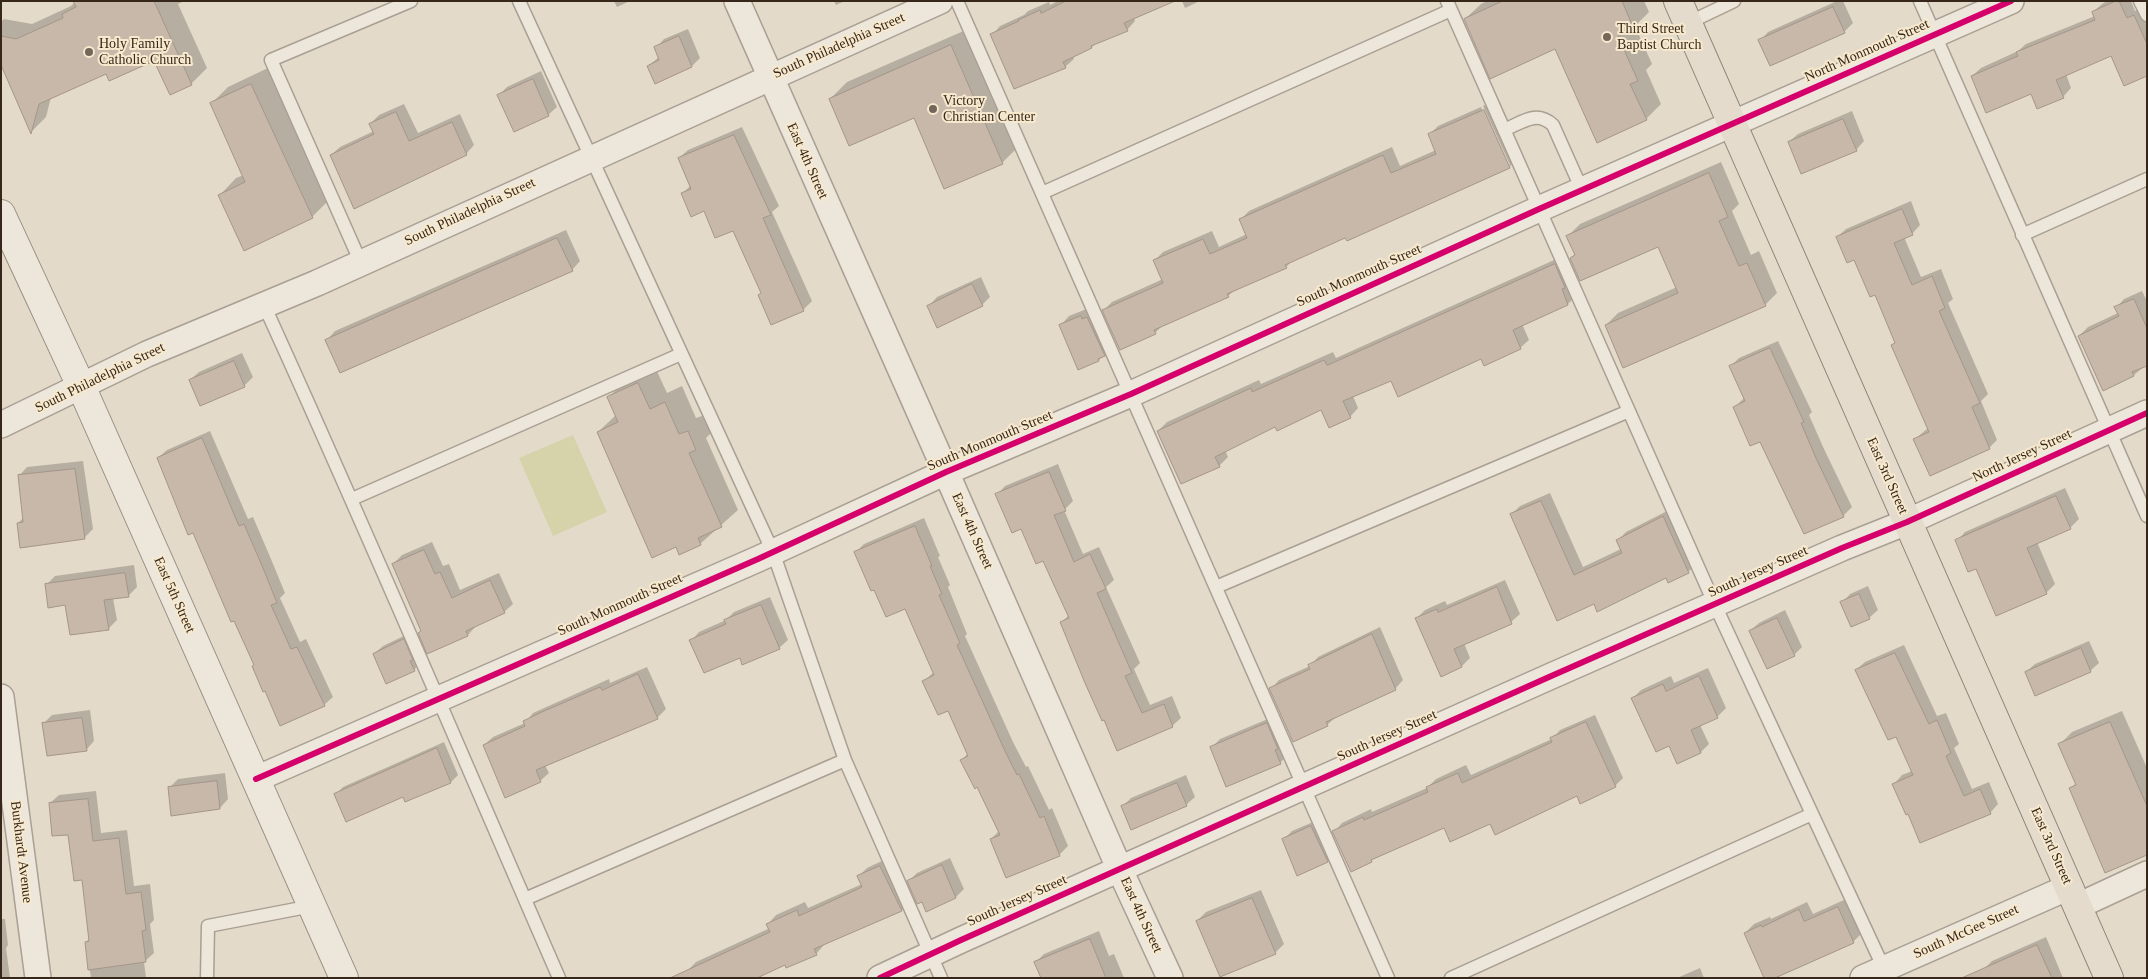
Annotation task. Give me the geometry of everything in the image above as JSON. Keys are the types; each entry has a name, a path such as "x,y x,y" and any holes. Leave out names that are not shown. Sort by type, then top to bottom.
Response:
{"main road":[{"name":"East 3rd Street","path":"1683,12 2109,978"}],"street":[{"name":"East 4th Street","path":"737,1 1120,870 1170,978"},
{"name":"South Philadelphia Street","path":"1,424 148,354 361,262 940,1"},
{"name":"North Monmouth Street","path":"1732,124 2011,1"},
{"name":"South Monmouth Street","path":"256,779 773,552 946,472 1131,394 1539,209 1732,124"},
{"name":"East 5th Street","path":"2,215 81,386 344,978"},
{"name":"North Jersey Street","path":"1907,522 2147,413"},
{"name":"South Jersey Street","path":"880,978 1540,681 1842,548 1907,522"},
{"name":"Burkhardt Avenue","path":"1,697 10,835 38,978"},
{"name":"South McGee Street","path":"1878,975 2073,896 2147,874"}],"lane":[{"path":"361,262 271,60 411,1"},
{"path":"519,1 773,552 845,760 942,978"},
{"path":"958,1 1388,978"},
{"path":"1683,12 1734,1"},
{"path":"1920,1 2147,516"},
{"path":"2140,1 2147,14"},
{"path":"1042,193 1449,6 1715,605 1812,814 1878,975"},
{"path":"1504,130 1534,117 1546,119 1553,126 1582,190"},
{"path":"2022,235 2147,179"},
{"path":"264,305 352,499 437,699 560,978"},
{"path":"352,499 681,354"},
{"path":"1216,587 1628,411"},
{"path":"525,899 845,760"},
{"path":"1451,978 1812,814"},
{"path":"207,978 208,926 312,906"}],"shaded area":[{"path":"573,435 607,512 553,536 519,458"}],"building":[{"name":"Holy Family Catholic Church","path":"73,1 154,1 192,85 170,95 154,61 109,81 106,74 39,104 31,134 1,65 1,36 16,39 63,18 62,14 76,7"},
{"path":"1066,1 1175,1 1124,23 1128,31 1091,46 1092,48 1063,62 1066,68 1014,89 990,34 1040,10 1041,13"},
{"path":"1503,1 1622,1 1634,29 1618,36 1638,81 1630,84 1647,120 1597,143 1555,49 1490,79 1464,19"},
{"path":"2119,1 2127,18 2134,15 2147,44 2147,76 2124,86 2111,56 2056,80 2064,98 2037,109 2031,94 1986,113 1971,76 2018,56 2016,52 2095,20 2092,12"},
{"path":"1833,7 1845,33 1770,66 1758,40"},
{"path":"679,36 692,67 655,84 647,66 659,60 654,47"},
{"path":"951,45 1003,164 944,189 914,118 849,146 829,99"},
{"path":"533,79 549,116 514,132 497,95"},
{"path":"251,84 313,218 244,251 218,195 245,182 210,103"},
{"path":"1484,110 1510,168 1347,241 1345,238 1285,265 1287,268 1227,294 1229,297 1154,330 1156,334 1120,350 1102,310 1163,283 1153,260 1203,239 1210,254 1247,238 1239,219 1383,155 1391,173 1436,154 1428,134"},
{"path":"396,112 409,141 452,122 467,155 354,209 330,155 374,134 369,124"},
{"path":"1843,119 1857,151 1801,174 1788,142"},
{"path":"734,135 771,215 763,218 804,311 771,325 758,295 761,293 733,231 715,238 704,211 691,217 681,193 691,189 678,158"},
{"path":"1709,173 1728,217 1719,221 1739,266 1747,263 1766,306 1623,368 1605,325 1678,293 1658,247 1580,281 1570,258 1575,255 1566,236"},
{"path":"1902,209 1913,235 1894,243 1912,285 1932,276 1945,308 1939,311 1980,403 1972,407 1990,449 1930,476 1913,439 1929,432 1891,345 1895,343 1875,295 1870,297 1854,260 1847,263 1836,237"},
{"path":"557,238 573,271 340,373 325,340"},
{"path":"1555,264 1565,288 1562,289 1568,305 1513,330 1521,349 1484,366 1481,359 1398,397 1391,381 1343,401 1351,418 1329,428 1321,410 1277,431 1275,427 1215,457 1220,467 1181,484 1157,431 1251,388 1252,392 1324,360 1327,365"},
{"path":"972,284 983,306 937,328 927,306"},
{"path":"2134,299 2147,328 2147,366 2132,372 2134,376 2103,391 2078,336 2119,316 2114,307"},
{"path":"1081,316 1082,319 1087,317 1105,356 1098,359 1099,361 1078,370 1059,325"},
{"path":"1770,348 1804,422 1801,423 1816,458 1844,517 1804,534 1760,442 1750,446 1733,407 1745,401 1729,366"},
{"path":"234,361 245,387 200,406 189,380"},
{"path":"638,383 650,409 665,402 679,434 688,431 696,450 689,453 722,527 698,538 701,545 679,555 676,547 652,558 597,432 618,422 607,397"},
{"path":"202,438 239,526 244,524 263,568 277,603 271,605 291,649 297,647 325,706 280,726 265,691 263,692 252,666 254,665 234,621 231,622 193,533 188,535 157,458"},
{"path":"75,469 85,539 20,548 17,523 23,522 18,475"},
{"path":"1049,472 1066,511 1054,515 1074,562 1090,554 1106,589 1097,593 1132,673 1125,676 1142,713 1164,704 1173,727 1117,751 1085,683 1060,622 1069,618 1043,561 1036,564 1021,529 1012,533 995,494"},
{"path":"2056,496 2071,529 2027,548 2047,594 1996,616 1976,569 1968,572 1955,540"},
{"path":"1541,501 1574,575 1622,553 1616,540 1663,516 1689,573 1668,583 1666,578 1597,612 1594,604 1557,621 1510,514"},
{"path":"915,526 942,594 939,595 960,643 957,645 1005,751 1017,775 1019,774 1040,818 1044,816 1060,856 1006,878 990,839 1000,835 977,787 975,789 960,760 968,756 948,711 938,715 922,681 934,675 905,609 886,617 874,590 871,591 854,552"},
{"path":"424,550 435,574 440,572 452,598 490,580 505,613 466,631 468,636 427,654 418,633 421,631 392,564"},
{"path":"125,573 129,597 104,600 109,630 70,635 65,605 48,608 45,584"},
{"path":"1497,587 1512,624 1454,649 1462,667 1441,677 1415,618 1437,609 1438,612"},
{"path":"1859,594 1870,619 1851,627 1840,602"},
{"path":"761,605 780,649 742,665 740,658 704,673 689,640 726,624 724,620"},
{"path":"1777,618 1795,656 1767,669 1749,631"},
{"path":"1372,634 1396,690 1326,722 1328,726 1293,742 1269,688 1310,669 1308,665"},
{"path":"404,639 413,660 410,661 415,671 386,684 373,654"},
{"path":"2081,648 2091,672 2035,696 2025,672"},
{"path":"1895,653 1929,724 1937,720 1951,753 1946,756 1964,796 1980,789 1991,814 1920,843 1908,814 1906,815 1892,784 1913,775 1896,737 1888,740 1855,670"},
{"path":"638,674 658,719 536,770 541,782 505,798 483,745 525,726 523,721 544,711 600,687 602,690"},
{"path":"1699,676 1718,718 1691,730 1701,753 1677,764 1669,746 1656,752 1631,698 1663,684 1666,691"},
{"path":"82,718 87,751 47,756 42,723"},
{"path":"1586,722 1616,787 1580,804 1577,796 1495,835 1490,824 1450,842 1444,828 1371,860 1372,862 1351,872 1332,831 1363,817 1364,820 1428,792 1426,787 1458,773 1462,783 1552,742 1550,738"},
{"path":"2110,722 2147,806 2147,855 2105,873 2069,788 2076,785 2058,744"},
{"path":"1267,723 1278,749 1275,750 1281,764 1226,787 1210,747"},
{"path":"437,748 451,783 405,802 403,797 346,822 334,794"},
{"path":"217,781 220,809 171,816 168,787"},
{"path":"1177,783 1187,806 1131,830 1121,806"},
{"path":"88,799 93,841 119,838 126,894 141,892 146,930 142,931 146,962 88,970 85,942 89,941 82,880 74,881 68,835 52,836 49,803"},
{"path":"1311,826 1328,862 1297,876 1282,839"},
{"path":"942,865 956,898 926,912 922,902 917,904 907,881"},
{"path":"880,866 902,911 814,949 817,955 786,968 785,965 757,978 670,978 770,932 766,924 797,910 799,916 862,887 857,876"},
{"path":"1252,898 1276,954 1220,977 1196,921"},
{"path":"1838,907 1854,943 1775,978 1764,978 1744,933 1761,925 1762,927 1799,909 1804,921"},
{"path":"1090,939 1106,978 1041,978 1034,962"},
{"path":"2037,945 2052,978 1962,978"}],"cycle path":[{"path":"256,779 758,559 946,472 1131,394 1539,209 2011,1"},
{"path":"880,978 1549,677 1842,548 1907,522 2147,413"}],"place":[{"name":"Third Street Baptist Church","path":"1607,37"},
{"name":"Holy Family Catholic Church","path":"89,52"},
{"name":"Victory Christian Center","path":"933,109"}]}
